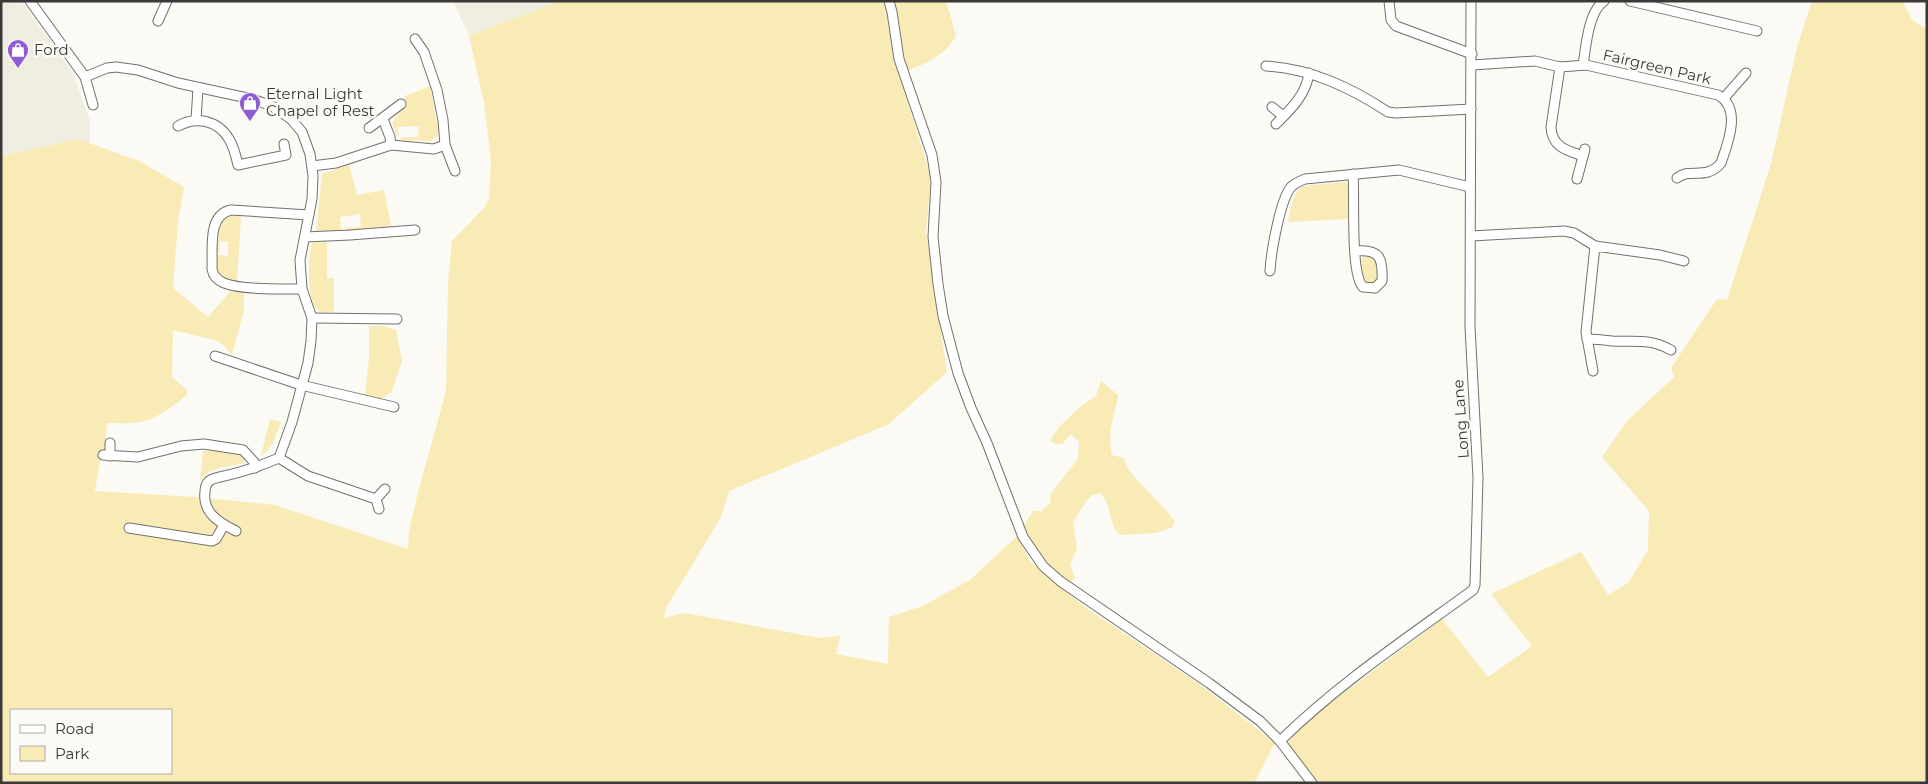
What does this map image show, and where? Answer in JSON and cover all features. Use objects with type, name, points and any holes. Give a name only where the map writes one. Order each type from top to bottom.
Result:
[{"type":"street","points":[[30,1],[85,77],[93,105]]},
{"type":"street","points":[[158,21],[167,1]]},
{"type":"street","points":[[889,1],[899,59],[932,155],[936,182],[933,238],[938,284],[947,334],[958,373],[971,408],[987,443],[1023,537],[1043,566],[1060,581],[1235,702],[1280,741],[1312,783]]},
{"type":"street","points":[[1389,1],[1391,20],[1396,26],[1472,54]]},
{"type":"street","name":"Long Lane","points":[[1280,741],[1308,714],[1335,692],[1473,590],[1475,585],[1478,478],[1470,336],[1471,1]]},
{"type":"street","name":"Fairgreen Park","points":[[1583,65],[1586,42],[1594,10],[1604,1]]},
{"type":"street","points":[[1630,1],[1757,31]]},
{"type":"street","points":[[415,39],[424,52],[437,90],[443,120],[445,145],[455,171]]},
{"type":"street","name":"Fairgreen Park","points":[[1472,65],[1535,61],[1560,67],[1583,65],[1718,95],[1724,98],[1729,104],[1732,118],[1721,163],[1709,173],[1682,174],[1677,178]]},
{"type":"street","points":[[1266,66],[1309,73],[1342,85],[1388,112],[1472,109]]},
{"type":"street","points":[[1560,67],[1551,134],[1559,147],[1584,152],[1577,179]]},
{"type":"street","points":[[85,77],[107,68],[127,68],[198,88],[252,99],[284,112],[302,132],[312,166],[313,184],[300,260],[302,289],[312,318],[308,363],[292,422],[279,458],[255,468],[217,477],[209,481],[204,497],[208,512],[224,525],[236,531]]},
{"type":"street","points":[[1276,124],[1303,93],[1309,73]]},
{"type":"street","name":"Fairgreen Park","points":[[1724,98],[1746,73]]},
{"type":"street","points":[[196,120],[198,88]]},
{"type":"street","points":[[369,128],[401,104]]},
{"type":"street","points":[[1272,107],[1283,116]]},
{"type":"street","points":[[383,119],[391,145]]},
{"type":"street","points":[[178,126],[185,122],[196,120],[211,123],[229,138],[238,165],[286,155],[284,144]]},
{"type":"street","points":[[312,166],[336,163],[391,145],[434,149],[445,145]]},
{"type":"street","points":[[1270,271],[1276,233],[1290,188],[1305,179],[1404,170],[1470,187]]},
{"type":"street","points":[[1353,174],[1356,272],[1359,284],[1367,288],[1375,288],[1382,281],[1379,256],[1371,251],[1356,251]]},
{"type":"street","points":[[302,289],[251,288],[229,285],[219,280],[213,275],[212,269],[214,230],[215,222],[220,216],[231,210],[309,215]]},
{"type":"street","points":[[305,237],[415,230]]},
{"type":"street","points":[[1471,236],[1564,231],[1574,233],[1595,246],[1660,255],[1684,261]]},
{"type":"street","points":[[1593,371],[1586,332],[1595,246]]},
{"type":"street","points":[[312,318],[397,319]]},
{"type":"street","points":[[1588,339],[1611,341],[1642,340],[1663,345],[1671,350]]},
{"type":"street","points":[[215,356],[302,385],[394,408]]},
{"type":"street","points":[[110,443],[106,456],[138,457],[180,446],[204,444],[243,450],[254,462],[255,468]]},
{"type":"street","points":[[279,458],[308,476],[376,499],[380,509]]},
{"type":"street","points":[[376,499],[384,489]]},
{"type":"street","points":[[129,528],[212,541],[216,539],[224,525]]},
{"type":"shaded area","points":[[1,1],[21,1],[73,73],[90,121],[90,143],[78,139],[1,156]]},
{"type":"shaded area","points":[[453,1],[560,1],[469,36]]},
{"type":"green space","points":[[560,1],[946,1],[956,35],[952,42],[941,54],[904,72],[907,100],[931,177],[926,232],[947,372],[889,424],[729,491],[721,517],[666,608],[664,618],[685,613],[819,638],[840,636],[836,654],[888,664],[889,617],[923,606],[970,580],[1017,536],[1031,562],[1086,608],[1198,683],[1275,743],[1254,783],[1,783],[1,156],[78,139],[139,161],[184,187],[178,222],[173,288],[208,317],[230,292],[244,293],[244,310],[232,355],[218,341],[173,330],[172,377],[187,390],[187,395],[167,410],[150,419],[132,423],[107,423],[105,450],[101,455],[95,491],[195,497],[275,505],[408,549],[409,532],[417,496],[446,391],[448,282],[452,241],[485,207],[489,198],[491,161],[484,103],[469,36]]},
{"type":"green space","points":[[1812,1],[1902,1],[1913,21],[1927,29],[1927,783],[1318,783],[1287,744],[1305,722],[1442,619],[1488,677],[1532,646],[1491,594],[1581,552],[1608,595],[1628,583],[1648,550],[1649,511],[1602,457],[1628,420],[1674,377],[1671,368],[1717,299],[1727,300],[1771,164],[1797,47]]},
{"type":"green space","points":[[430,86],[438,135],[431,141],[400,139],[402,137],[418,137],[419,126],[397,127],[399,135],[397,136],[392,123],[405,107],[405,96]]},
{"type":"green space","points":[[349,165],[357,195],[384,190],[391,226],[346,232],[345,228],[361,227],[360,214],[340,217],[341,232],[316,232],[322,174]]},
{"type":"green space","points":[[1346,182],[1350,188],[1348,219],[1288,222],[1294,198],[1303,186]]},
{"type":"green space","points":[[229,216],[241,216],[237,283],[223,280],[217,272],[217,255],[228,256],[228,242],[220,241],[219,253],[217,252],[220,224]]},
{"type":"green space","points":[[327,242],[327,278],[334,278],[334,311],[319,311],[312,299],[309,279],[310,258],[312,243]]},
{"type":"green space","points":[[1367,254],[1377,259],[1378,276],[1377,280],[1371,284],[1366,284],[1361,272],[1362,259]]},
{"type":"green space","points":[[369,326],[384,326],[396,330],[402,361],[391,393],[380,399],[365,395],[369,358]]},
{"type":"green space","points":[[1101,381],[1118,395],[1111,429],[1110,445],[1112,455],[1124,458],[1131,473],[1175,522],[1171,528],[1156,533],[1120,535],[1116,531],[1107,503],[1101,493],[1093,495],[1087,500],[1073,522],[1077,548],[1070,565],[1075,578],[1070,583],[1042,557],[1024,525],[1033,511],[1042,511],[1050,503],[1051,493],[1078,459],[1079,442],[1071,434],[1062,444],[1055,444],[1050,440],[1059,427],[1081,406],[1096,396]]},
{"type":"green space","points":[[270,419],[281,422],[271,445],[261,456]]},
{"type":"green space","points":[[203,451],[219,451],[234,454],[244,457],[244,463],[214,470],[208,473],[200,482]]},
{"type":"place","name":"Ford","points":[[18,69]]},
{"type":"place","name":"Eternal Light Chapel of Rest","points":[[250,122]]}]
